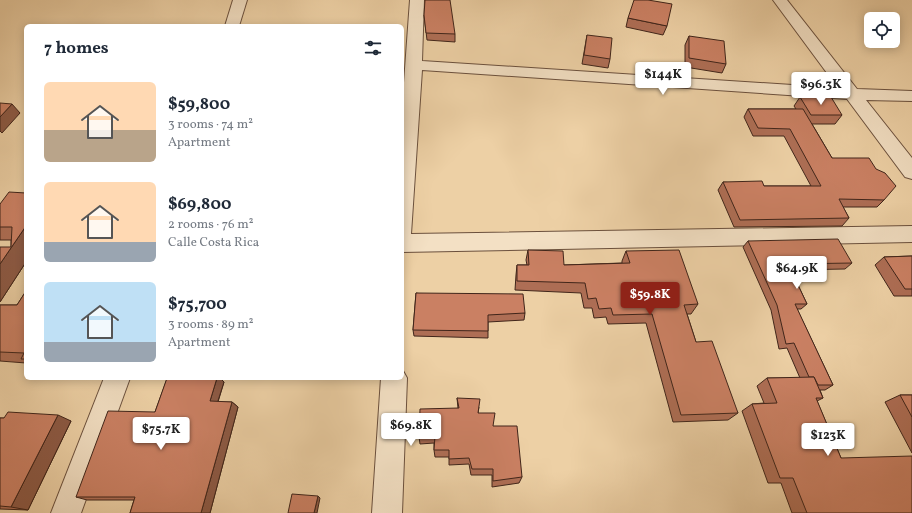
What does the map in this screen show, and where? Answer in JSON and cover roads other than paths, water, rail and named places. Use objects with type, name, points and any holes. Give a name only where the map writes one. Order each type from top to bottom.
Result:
[{"type":"street","points":[[233,24],[240,0]]},
{"type":"street","points":[[404,204],[417,0]]},
{"type":"street","points":[[780,0],[854,94],[912,172]]},
{"type":"street","points":[[414,65],[854,94],[912,96]]},
{"type":"street","points":[[404,243],[912,234]]},
{"type":"street","points":[[66,513],[116,380]]},
{"type":"street","points":[[387,513],[394,380]]}]
